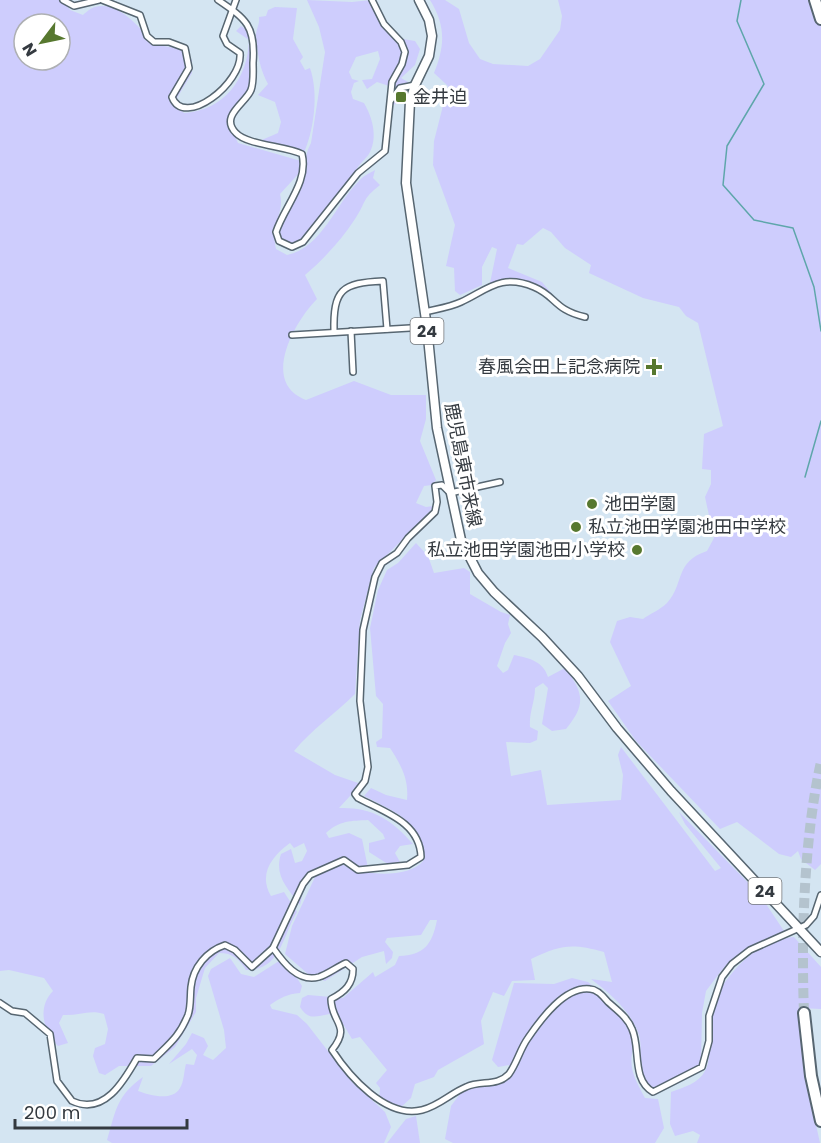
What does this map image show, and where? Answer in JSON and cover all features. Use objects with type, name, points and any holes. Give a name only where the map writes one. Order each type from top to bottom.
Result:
[{"type":"highway","points":[[815,0],[821,19]]},
{"type":"highway","points":[[804,1013],[811,1076],[821,1121]]},
{"type":"main road","name":"鹿児島東市来線","points":[[419,0],[429,20],[432,36],[429,56],[414,85],[408,117],[406,183],[427,327],[433,403],[461,540],[485,582],[578,676],[617,728],[648,764],[821,952]]},
{"type":"street","points":[[63,0],[74,6],[100,0],[140,15],[147,36],[154,42],[169,42],[185,48],[189,68],[172,97],[177,105],[184,107],[202,105],[236,76],[240,53],[227,44],[224,36],[236,0]]},
{"type":"street","points":[[218,0],[243,18],[251,30],[254,56],[252,89],[234,110],[231,125],[233,130],[243,138],[288,147],[302,154],[297,189],[276,232],[283,244],[292,248],[303,242],[358,173],[382,155],[386,144],[392,82],[402,64],[405,52],[401,42],[384,24],[372,0]]},
{"type":"street","points":[[391,100],[400,88],[414,85]]},
{"type":"street","points":[[334,332],[333,306],[350,284],[383,281],[387,329]]},
{"type":"street","points":[[425,312],[461,302],[486,286],[511,282],[535,287],[561,309],[585,317]]},
{"type":"street","points":[[292,335],[427,327]]},
{"type":"street","points":[[351,331],[353,372]]},
{"type":"street","points":[[0,1003],[12,1011],[25,1013],[50,1034],[57,1081],[66,1096],[78,1104],[94,1104],[106,1099],[123,1083],[137,1058],[154,1059],[170,1047],[189,1012],[193,978],[202,959],[213,949],[225,945],[235,950],[252,968],[273,948],[303,884],[310,875],[344,860],[358,870],[408,865],[421,857],[418,842],[410,826],[358,798],[355,794],[365,781],[368,766],[360,710],[363,630],[377,570],[398,553],[408,538],[435,512],[437,502],[435,486],[442,485],[450,493],[500,482]]},
{"type":"street","points":[[273,948],[287,968],[305,976],[320,977],[346,963],[353,969],[353,980],[342,994],[331,999],[331,1008],[340,1023],[341,1033],[341,1039],[332,1050],[346,1071],[385,1103],[405,1110],[420,1111],[433,1107],[467,1086],[496,1083],[509,1073],[528,1038],[562,999],[576,990],[591,988],[603,996],[627,1020],[633,1030],[636,1059],[645,1083],[653,1092],[702,1067],[715,994],[722,977],[732,964],[750,950],[806,925],[814,916],[821,895]]},
{"type":"shaded area","points":[[0,0],[63,0],[70,10],[83,15],[93,8],[103,6],[120,11],[142,30],[152,44],[181,49],[192,60],[192,73],[177,98],[178,107],[184,113],[211,106],[222,99],[239,79],[248,54],[249,40],[236,31],[241,26],[252,33],[253,95],[236,111],[232,121],[238,143],[301,161],[302,170],[280,194],[281,207],[275,233],[276,249],[287,255],[310,244],[328,224],[351,190],[362,178],[375,170],[373,178],[380,185],[367,198],[355,219],[326,256],[305,275],[317,299],[299,322],[291,337],[283,367],[285,380],[292,392],[306,400],[354,381],[391,395],[426,395],[426,419],[420,441],[436,480],[432,485],[424,486],[416,503],[426,507],[433,506],[429,513],[374,568],[360,620],[355,694],[294,751],[335,775],[361,784],[339,808],[351,808],[380,816],[389,821],[413,844],[400,846],[395,853],[400,862],[391,866],[369,852],[369,843],[385,839],[383,834],[368,820],[346,822],[336,826],[326,833],[329,838],[349,833],[362,839],[368,868],[356,868],[348,859],[340,857],[328,866],[314,870],[304,887],[300,905],[283,881],[279,862],[281,854],[291,849],[295,863],[302,861],[307,851],[304,843],[294,848],[290,843],[283,848],[269,866],[267,888],[271,896],[284,892],[297,912],[279,950],[267,964],[258,969],[246,970],[235,957],[219,953],[205,968],[196,998],[196,1012],[175,1047],[151,1066],[119,1066],[105,1075],[99,1073],[93,1056],[95,1048],[105,1044],[108,1029],[104,1014],[94,1012],[63,1015],[59,1023],[68,1043],[58,1046],[49,1033],[44,1019],[45,1004],[53,991],[44,978],[9,970],[0,971]]},
{"type":"shaded area","points":[[307,0],[352,2],[371,0],[391,33],[397,38],[415,41],[420,49],[415,65],[401,78],[408,82],[400,103],[392,105],[389,86],[377,82],[367,89],[362,80],[372,79],[380,59],[378,51],[356,57],[349,72],[352,79],[359,81],[354,83],[351,92],[353,99],[364,103],[369,114],[374,133],[372,146],[369,154],[321,221],[291,245],[281,240],[280,229],[298,192],[311,143],[325,52],[319,27]]},
{"type":"shaded area","points":[[430,0],[445,0],[459,9],[469,43],[480,59],[493,64],[528,66],[540,59],[560,30],[562,16],[558,0],[821,0],[821,864],[815,870],[801,859],[798,851],[791,857],[779,854],[737,822],[720,829],[636,741],[608,701],[631,686],[610,642],[617,621],[630,617],[643,619],[665,605],[673,595],[689,561],[707,551],[714,538],[705,497],[711,484],[711,470],[702,469],[704,434],[723,426],[698,323],[686,316],[679,307],[643,298],[589,273],[591,265],[565,248],[551,232],[543,228],[523,245],[517,244],[508,268],[542,282],[561,305],[545,293],[528,286],[490,283],[497,249],[492,247],[482,267],[482,285],[460,295],[455,291],[454,268],[446,266],[455,225],[433,165],[434,141],[448,86],[434,73],[442,45],[442,36],[439,19]]},
{"type":"shaded area","points":[[275,7],[297,8],[293,39],[303,57],[300,61],[305,70],[310,68],[313,78],[314,112],[310,135],[303,155],[257,142],[278,133],[281,122],[275,102],[258,95],[268,84],[257,48],[259,17],[266,16],[268,10]]},
{"type":"shaded area","points":[[416,543],[428,556],[434,573],[464,568],[470,572],[470,594],[510,615],[508,624],[511,633],[497,666],[503,673],[508,670],[514,655],[520,656],[543,667],[548,677],[565,668],[579,691],[580,705],[573,720],[566,729],[552,731],[542,724],[548,688],[543,683],[535,688],[530,727],[538,731],[537,740],[530,743],[506,742],[511,776],[541,770],[547,805],[621,800],[623,775],[618,755],[621,747],[715,871],[721,868],[685,824],[679,812],[760,895],[784,931],[738,955],[721,971],[706,991],[702,1013],[701,1063],[696,1073],[650,1095],[643,1088],[638,1073],[640,1040],[634,1024],[619,1003],[591,979],[612,982],[604,952],[583,947],[566,947],[531,959],[535,980],[512,981],[504,996],[493,992],[481,1021],[484,1044],[438,1070],[434,1077],[415,1084],[411,1098],[400,1108],[379,1100],[380,1088],[376,1083],[387,1070],[360,1037],[352,1039],[343,1024],[329,1014],[309,1016],[300,1007],[302,998],[308,995],[343,998],[373,972],[375,977],[395,965],[399,956],[421,951],[426,947],[435,929],[437,920],[430,920],[421,935],[387,938],[385,942],[393,952],[392,958],[386,964],[384,951],[362,957],[325,981],[308,974],[285,954],[292,926],[316,875],[342,864],[372,873],[396,873],[416,867],[423,861],[422,847],[413,827],[397,813],[364,796],[371,788],[386,795],[407,800],[405,779],[398,760],[390,748],[377,747],[376,742],[382,738],[383,704],[376,696],[370,628],[378,590],[387,570],[398,563]]},
{"type":"shaded area","points":[[794,937],[821,967],[821,1009],[800,1008],[804,1071],[820,1143],[697,1143],[700,1135],[693,1131],[675,1136],[670,1124],[671,1092],[695,1082],[708,1065],[706,1016],[711,1003],[733,972],[750,955],[770,943]]},
{"type":"shaded area","points":[[230,958],[241,974],[254,977],[279,961],[292,970],[302,986],[300,993],[287,995],[277,1000],[270,1005],[272,1009],[297,1015],[307,1024],[352,1082],[385,1112],[391,1127],[384,1143],[112,1143],[107,1140],[115,1112],[122,1098],[143,1077],[138,1091],[143,1093],[166,1096],[172,1095],[180,1088],[186,1064],[194,1065],[197,1055],[192,1049],[169,1064],[192,1033],[204,1038],[208,1046],[203,1055],[213,1060],[226,1048],[224,1030],[208,976],[211,969]]},
{"type":"shaded area","points":[[572,978],[588,982],[625,1013],[636,1038],[631,1063],[634,1076],[645,1098],[658,1099],[664,1128],[655,1143],[453,1143],[445,1139],[451,1106],[466,1086],[491,1084],[509,1075],[509,1065],[498,1067],[492,1060],[514,983],[554,984]]},
{"type":"shaded area","points":[[416,1116],[420,1143],[387,1143],[406,1119]]},
{"type":"waterway","points":[[741,0],[737,21],[764,84],[727,146],[723,185],[754,220],[793,228],[814,287],[821,331]]},
{"type":"waterway","points":[[805,477],[821,421]]},
{"type":"tunnel","points":[[804,1013],[803,951],[807,854],[821,762]]},
{"type":"place","name":"金井迫","points":[[401,97]]},
{"type":"place","name":"春風会田上記念病院","points":[[654,367]]},
{"type":"place","name":"池田学園","points":[[592,504]]},
{"type":"place","name":"私立池田学園池田中学校","points":[[576,527]]},
{"type":"place","name":"私立池田学園池田小学校","points":[[637,550]]}]
